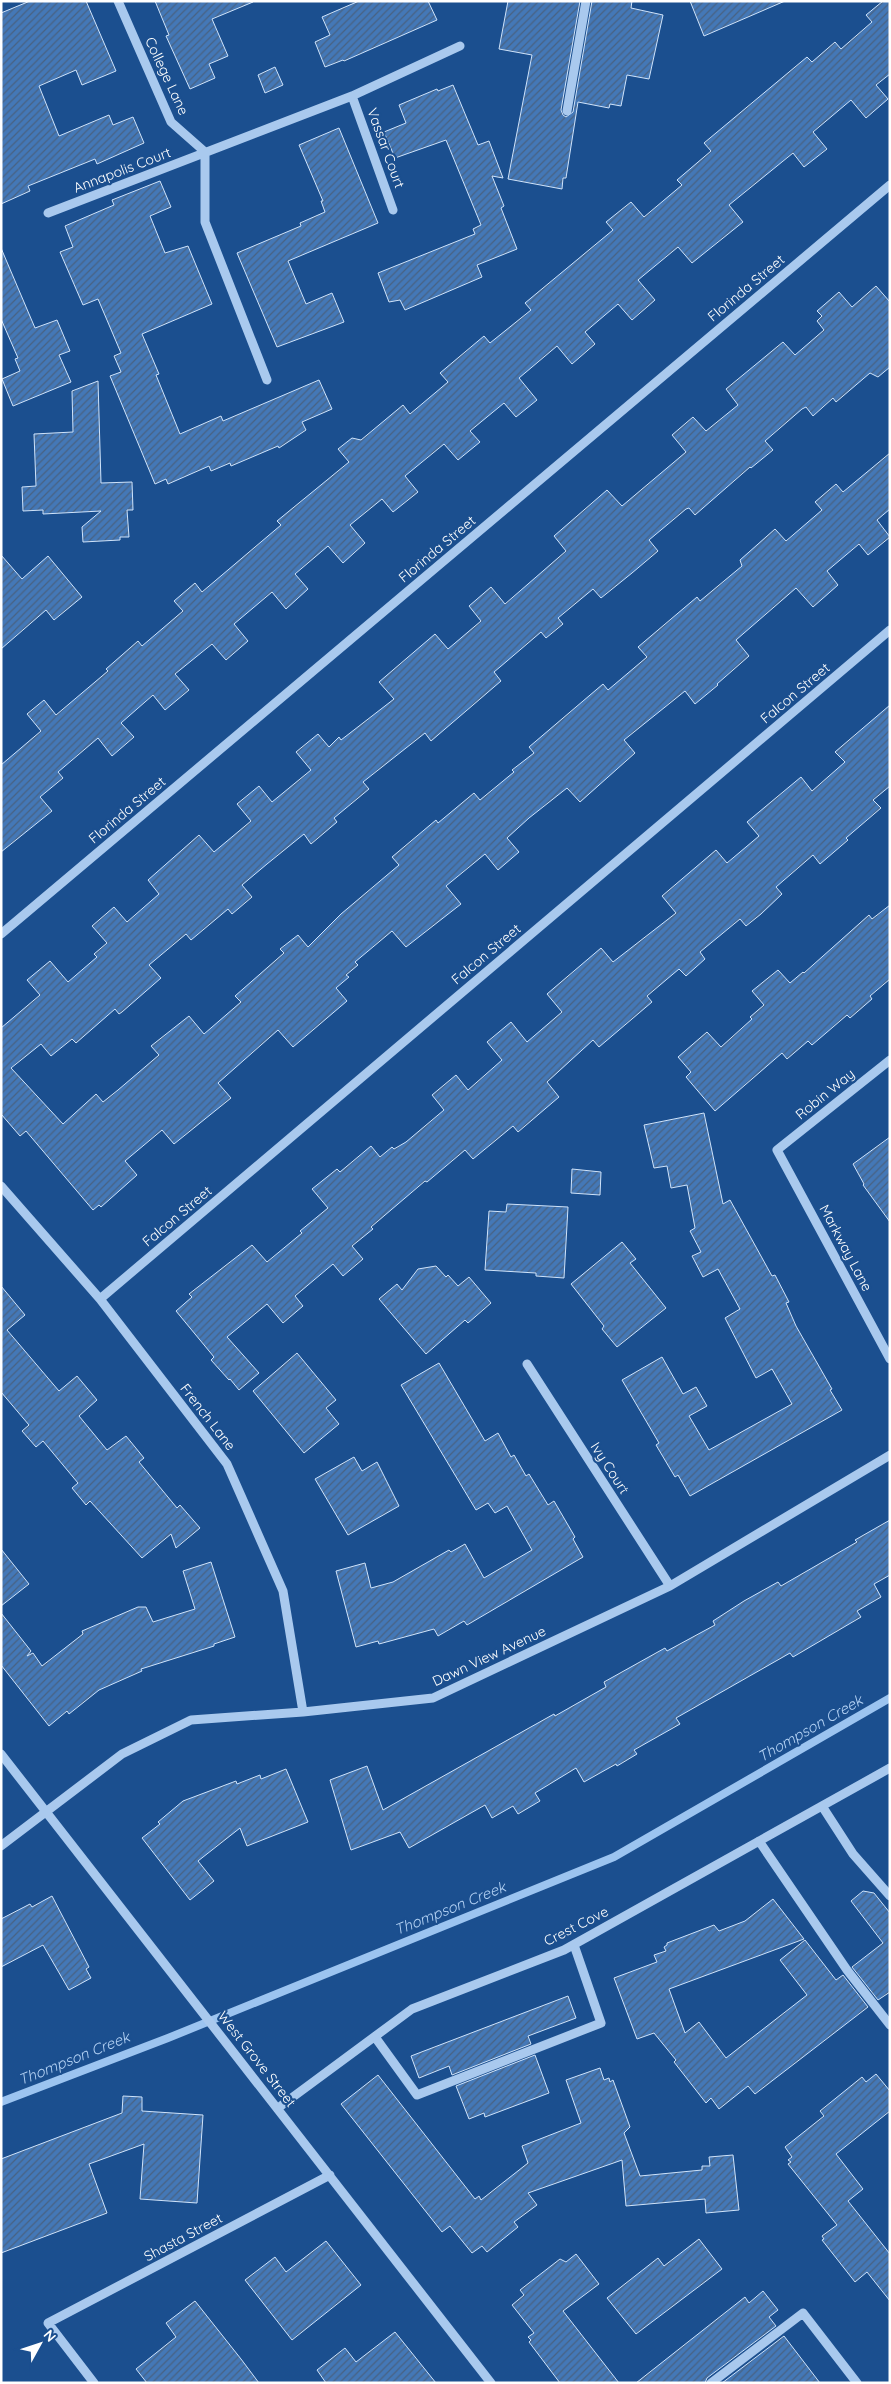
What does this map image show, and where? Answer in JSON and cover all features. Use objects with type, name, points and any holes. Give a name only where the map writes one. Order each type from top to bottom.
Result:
[{"type":"street","name":"College Lane","points":[[118,1],[171,122],[205,152]]},
{"type":"street","points":[[566,111],[586,1]]},
{"type":"street","name":"Annapolis Court","points":[[48,213],[352,96],[460,46]]},
{"type":"street","name":"Vassar Court","points":[[352,96],[393,210]]},
{"type":"street","points":[[205,152],[205,222],[266,380]]},
{"type":"street","name":"Florinda Street","points":[[1,934],[890,185]]},
{"type":"street","name":"Falcon Street","points":[[100,1299],[890,630]]},
{"type":"street","name":"Robin Way","points":[[778,1150],[890,1060]]},
{"type":"street","name":"Markway Lane","points":[[778,1150],[890,1359]]},
{"type":"street","name":"French Lane","points":[[1,1186],[100,1299],[226,1464],[283,1591],[303,1712]]},
{"type":"street","name":"Ivy Court","points":[[527,1364],[670,1586]]},
{"type":"street","name":"Dawn View Avenue","points":[[1,1846],[122,1754],[191,1720],[303,1712],[433,1698],[670,1586],[890,1455]]},
{"type":"street","name":"West Grove Street","points":[[1,1754],[491,2383]]},
{"type":"street","name":"Crest Cove","points":[[278,2108],[412,2009],[574,1944],[890,1768]]},
{"type":"street","points":[[822,1806],[853,1854],[886,1886],[890,1896]]},
{"type":"street","points":[[759,1842],[847,1970],[890,2024]]},
{"type":"street","points":[[374,2037],[417,2095],[601,2023],[574,1944]]},
{"type":"street","name":"Shasta Street","points":[[94,2383],[48,2323],[330,2175]]},
{"type":"street","points":[[711,2383],[803,2313],[857,2383]]},
{"type":"building","points":[[30,1],[86,1],[116,71],[82,85],[76,70],[39,86],[59,136],[109,115],[113,125],[133,117],[144,143],[97,164],[95,159],[28,186],[30,191],[1,204],[1,13]]},
{"type":"building","points":[[155,1],[253,2],[212,19],[228,56],[209,64],[215,78],[190,89],[166,36],[169,35]]},
{"type":"building","points":[[359,1],[428,1],[437,20],[344,61],[325,67],[315,42],[330,35],[322,17]]},
{"type":"building","points":[[508,1],[580,1],[561,110],[566,117],[573,112],[592,1],[632,1],[631,8],[663,15],[649,79],[627,75],[621,106],[610,104],[609,108],[578,102],[566,178],[563,178],[562,189],[508,179],[532,55],[499,49]]},
{"type":"building","points":[[690,1],[785,1],[704,36]]},
{"type":"building","points":[[883,1],[890,1],[890,74],[876,85],[888,99],[866,118],[851,100],[813,132],[827,149],[804,167],[793,153],[729,205],[743,222],[692,263],[678,247],[638,280],[655,300],[632,320],[618,304],[585,332],[595,344],[572,364],[557,346],[519,378],[537,400],[516,417],[504,403],[470,431],[480,442],[458,460],[444,444],[405,476],[418,492],[393,512],[382,499],[350,525],[365,543],[343,563],[328,546],[295,574],[308,589],[286,609],[272,592],[234,624],[248,641],[226,660],[212,644],[175,674],[189,690],[165,710],[153,695],[121,723],[134,737],[112,756],[98,738],[58,772],[63,778],[40,797],[52,811],[1,852],[1,765],[41,731],[27,714],[44,700],[56,715],[108,671],[106,669],[138,641],[142,646],[183,611],[174,601],[195,583],[202,592],[281,525],[277,521],[349,462],[338,449],[352,438],[361,440],[403,405],[410,414],[448,382],[440,373],[484,336],[490,343],[531,310],[525,303],[613,230],[606,222],[631,202],[644,217],[682,185],[677,180],[711,151],[704,143],[807,57],[812,62],[835,42],[841,49],[872,22],[866,15]]},
{"type":"building","points":[[275,67],[283,85],[265,93],[258,75]]},
{"type":"building","points":[[453,85],[478,145],[489,141],[503,178],[492,176],[504,206],[501,208],[517,249],[477,265],[482,277],[405,310],[400,300],[389,302],[378,273],[475,234],[473,229],[481,225],[446,140],[395,158],[384,132],[406,123],[399,105],[437,89],[438,91]]},
{"type":"building","points":[[339,128],[378,223],[288,261],[306,304],[332,293],[344,322],[277,347],[237,253],[301,226],[300,223],[325,212],[321,201],[323,201],[299,145]]},
{"type":"building","points":[[160,181],[171,207],[150,216],[165,253],[188,246],[212,304],[142,334],[159,374],[156,375],[180,434],[221,416],[223,421],[319,380],[332,409],[302,422],[306,430],[279,448],[278,446],[231,466],[230,463],[211,471],[209,466],[168,484],[166,479],[155,484],[110,376],[121,372],[114,356],[121,353],[98,299],[83,305],[60,252],[73,247],[65,226],[114,205],[112,200]]},
{"type":"building","points":[[1,248],[35,328],[57,320],[70,351],[59,355],[71,382],[13,406],[2,379],[20,371],[15,359],[18,358],[1,319]]},
{"type":"building","points":[[876,286],[890,302],[890,367],[878,377],[870,373],[836,402],[833,398],[813,416],[806,407],[802,409],[765,441],[773,450],[750,467],[695,515],[689,508],[686,509],[649,540],[658,551],[601,598],[593,589],[558,618],[563,624],[546,638],[541,632],[494,672],[501,681],[431,741],[425,733],[363,782],[369,789],[334,818],[337,822],[311,844],[304,834],[242,885],[252,897],[232,914],[228,909],[191,940],[186,934],[149,965],[161,978],[122,1012],[119,1014],[115,1009],[76,1043],[72,1039],[51,1056],[41,1044],[11,1068],[63,1124],[96,1094],[103,1102],[159,1055],[151,1046],[189,1016],[204,1034],[241,1002],[235,996],[284,953],[280,949],[298,935],[308,947],[341,914],[399,865],[392,857],[436,820],[438,823],[474,793],[480,800],[514,772],[512,770],[534,753],[529,747],[603,684],[608,690],[647,657],[638,647],[697,597],[700,601],[742,566],[740,560],[775,529],[786,541],[822,510],[815,502],[836,484],[843,492],[890,453],[890,509],[877,520],[890,537],[868,555],[859,544],[827,571],[838,585],[813,607],[796,588],[736,640],[749,656],[718,685],[695,704],[685,691],[624,740],[635,753],[580,802],[567,788],[529,818],[507,838],[519,852],[498,870],[485,854],[446,886],[461,904],[406,947],[392,931],[355,962],[358,965],[346,975],[349,977],[336,988],[347,1001],[293,1047],[278,1030],[218,1083],[231,1098],[174,1144],[162,1130],[125,1161],[137,1175],[101,1207],[99,1205],[93,1210],[26,1131],[20,1136],[1,1114],[1,1028],[40,995],[27,980],[50,961],[68,982],[97,957],[94,954],[107,943],[92,926],[114,907],[127,922],[159,894],[148,880],[199,835],[214,852],[251,821],[237,804],[259,786],[272,802],[311,770],[296,752],[318,734],[329,747],[339,737],[341,740],[394,699],[379,682],[435,634],[448,649],[481,621],[469,606],[491,587],[505,604],[566,551],[554,536],[607,490],[622,506],[686,452],[672,435],[693,417],[706,431],[738,405],[726,389],[783,342],[795,355],[824,330],[817,321],[822,316],[817,311],[839,292],[852,307]]},
{"type":"building","points":[[98,381],[101,483],[132,482],[133,510],[127,510],[129,537],[120,537],[120,540],[83,542],[82,527],[101,511],[43,514],[43,510],[23,511],[22,487],[36,486],[34,434],[73,432],[72,391]]},
{"type":"building","points":[[1,555],[22,579],[48,556],[82,597],[54,620],[46,610],[1,649]]},
{"type":"building","points":[[890,705],[890,786],[873,800],[881,808],[846,838],[848,840],[820,864],[813,855],[776,887],[782,894],[761,914],[746,926],[740,919],[700,952],[705,959],[686,976],[679,969],[647,996],[652,1002],[599,1047],[593,1040],[547,1082],[559,1097],[518,1132],[513,1126],[473,1159],[465,1150],[371,1227],[373,1229],[352,1246],[363,1259],[343,1276],[333,1264],[295,1296],[303,1306],[283,1323],[267,1304],[227,1337],[259,1373],[239,1390],[211,1360],[214,1357],[176,1311],[192,1297],[189,1294],[252,1245],[267,1262],[302,1233],[300,1231],[328,1208],[312,1189],[337,1169],[340,1172],[371,1146],[380,1157],[392,1147],[394,1149],[406,1142],[444,1110],[432,1095],[456,1075],[468,1090],[502,1060],[487,1042],[511,1022],[527,1042],[562,1012],[547,994],[601,948],[613,962],[676,913],[662,896],[716,850],[727,863],[759,836],[747,822],[801,777],[812,791],[845,762],[835,752]]},
{"type":"building","points":[[890,905],[890,979],[870,996],[872,999],[850,1018],[847,1015],[812,1045],[808,1041],[787,1059],[782,1053],[715,1111],[686,1077],[691,1072],[678,1057],[707,1032],[721,1047],[752,1019],[750,1017],[764,1005],[752,991],[778,970],[790,983],[804,973],[869,915],[872,919]]},
{"type":"building","points":[[704,1113],[723,1204],[730,1200],[772,1276],[775,1275],[789,1302],[786,1303],[796,1326],[842,1410],[690,1496],[678,1475],[675,1477],[656,1445],[659,1443],[622,1380],[662,1357],[683,1394],[696,1387],[707,1406],[689,1416],[709,1450],[792,1404],[772,1369],[756,1378],[725,1318],[740,1309],[718,1269],[703,1277],[692,1256],[701,1252],[690,1231],[695,1228],[687,1185],[671,1188],[667,1166],[654,1168],[644,1125]]},
{"type":"building","points":[[890,1137],[890,1222],[863,1185],[853,1164]]},
{"type":"building","points":[[572,1169],[601,1172],[600,1195],[571,1193]]},
{"type":"building","points":[[507,1204],[568,1207],[564,1278],[536,1276],[536,1273],[485,1270],[489,1211],[506,1212]]},
{"type":"building","points":[[622,1242],[636,1259],[630,1263],[666,1308],[617,1347],[602,1329],[604,1326],[571,1284]]},
{"type":"building","points":[[436,1266],[458,1286],[469,1277],[491,1303],[468,1323],[465,1320],[426,1354],[379,1299],[397,1284],[402,1290],[418,1269]]},
{"type":"building","points":[[1,1286],[25,1315],[7,1330],[59,1391],[77,1376],[97,1400],[79,1416],[107,1450],[126,1436],[144,1458],[139,1462],[177,1508],[180,1505],[200,1528],[176,1548],[171,1534],[142,1558],[90,1501],[86,1505],[72,1488],[78,1483],[43,1441],[36,1447],[22,1431],[29,1425],[1,1392]]},
{"type":"building","points":[[297,1353],[336,1400],[326,1408],[339,1424],[304,1453],[253,1391]]},
{"type":"building","points":[[439,1363],[485,1441],[498,1433],[511,1457],[514,1455],[526,1476],[529,1474],[548,1505],[554,1501],[575,1537],[573,1539],[583,1557],[467,1625],[464,1621],[438,1636],[434,1629],[379,1644],[378,1641],[356,1647],[336,1571],[365,1563],[371,1588],[393,1582],[449,1550],[451,1552],[465,1544],[484,1578],[532,1550],[507,1506],[495,1513],[488,1503],[476,1510],[401,1385]]},
{"type":"building","points":[[354,1457],[362,1471],[377,1462],[399,1506],[348,1535],[315,1479]]},
{"type":"building","points":[[890,1520],[890,1575],[874,1584],[881,1597],[857,1611],[861,1617],[793,1657],[790,1653],[676,1718],[680,1724],[634,1750],[637,1754],[617,1766],[616,1764],[584,1782],[576,1768],[535,1793],[540,1801],[518,1814],[513,1806],[492,1818],[485,1805],[409,1848],[400,1832],[351,1850],[330,1780],[367,1766],[383,1810],[606,1687],[604,1682],[665,1648],[667,1651],[715,1625],[713,1621],[744,1601],[778,1582],[781,1586],[857,1542],[855,1540]]},
{"type":"building","points":[[1,1549],[29,1584],[1,1606]]},
{"type":"building","points":[[211,1562],[235,1637],[214,1644],[214,1646],[141,1669],[142,1671],[99,1690],[69,1714],[67,1711],[49,1726],[1,1665],[1,1613],[31,1651],[27,1656],[33,1653],[42,1666],[83,1634],[82,1631],[138,1607],[146,1607],[153,1622],[195,1609],[183,1571]]},
{"type":"building","points":[[286,1769],[308,1822],[247,1846],[240,1828],[198,1861],[214,1881],[190,1900],[142,1838],[160,1824],[158,1822],[183,1801],[236,1781],[237,1784],[260,1775],[261,1779]]},
{"type":"building","points":[[863,1891],[874,1893],[890,1913],[890,1992],[878,2000],[852,1967],[883,1943],[851,1901]]},
{"type":"building","points":[[52,1896],[89,1967],[86,1969],[91,1978],[69,1990],[43,1945],[1,1967],[1,1919],[30,1904],[32,1907]]},
{"type":"building","points":[[773,1899],[804,1939],[669,1989],[685,2033],[699,2022],[726,2058],[807,1995],[780,1960],[805,1940],[836,1980],[843,1975],[868,2007],[755,2094],[748,2086],[719,2109],[711,2098],[706,2103],[674,2062],[676,2060],[654,2033],[637,2039],[614,1978],[657,1962],[654,1955],[666,1951],[664,1947],[667,1943],[714,1925],[719,1931],[745,1921]]},
{"type":"building","points":[[568,1996],[576,2018],[528,2036],[531,2044],[452,2075],[449,2066],[419,2078],[411,2056]]},
{"type":"building","points":[[535,2055],[549,2093],[485,2117],[484,2113],[469,2119],[456,2086]]},
{"type":"building","points":[[600,2068],[604,2080],[609,2078],[610,2082],[613,2080],[630,2127],[624,2133],[640,2176],[702,2170],[702,2166],[710,2166],[709,2157],[733,2155],[739,2210],[706,2213],[705,2199],[626,2206],[622,2160],[528,2193],[537,2205],[514,2222],[518,2227],[487,2252],[482,2246],[472,2253],[450,2226],[442,2232],[341,2104],[378,2075],[475,2199],[479,2196],[481,2200],[528,2163],[522,2146],[581,2123],[566,2080]]},
{"type":"building","points":[[876,2074],[890,2091],[890,2111],[836,2154],[863,2189],[848,2201],[890,2254],[890,2301],[867,2272],[855,2282],[822,2240],[824,2239],[822,2236],[837,2225],[788,2164],[791,2162],[788,2160],[792,2157],[785,2147],[824,2116],[820,2111],[862,2077],[866,2082]]},
{"type":"building","points":[[123,2096],[142,2097],[142,2111],[203,2115],[197,2203],[140,2199],[144,2144],[89,2164],[107,2213],[1,2253],[1,2159],[122,2113]]},
{"type":"building","points":[[699,2239],[722,2269],[636,2334],[607,2298],[658,2258],[664,2266]]},
{"type":"building","points":[[326,2241],[361,2285],[292,2340],[245,2280],[275,2257],[286,2272]]},
{"type":"building","points":[[576,2254],[599,2284],[563,2311],[619,2383],[560,2383],[529,2342],[531,2340],[528,2337],[534,2333],[512,2305],[524,2295],[520,2290],[560,2259],[566,2262]]},
{"type":"building","points":[[763,2291],[778,2310],[769,2317],[776,2326],[707,2378],[705,2383],[636,2383],[745,2297],[749,2303]]},
{"type":"building","points":[[195,2301],[259,2383],[147,2383],[136,2369],[176,2337],[166,2323]]},
{"type":"building","points":[[395,2332],[436,2383],[326,2383],[317,2370],[345,2348],[356,2362]]},
{"type":"building","points":[[784,2336],[820,2383],[722,2383]]},
{"type":"waterway","name":"Thompson Creek","points":[[1,2102],[168,2038],[614,1857],[890,1698]]}]
